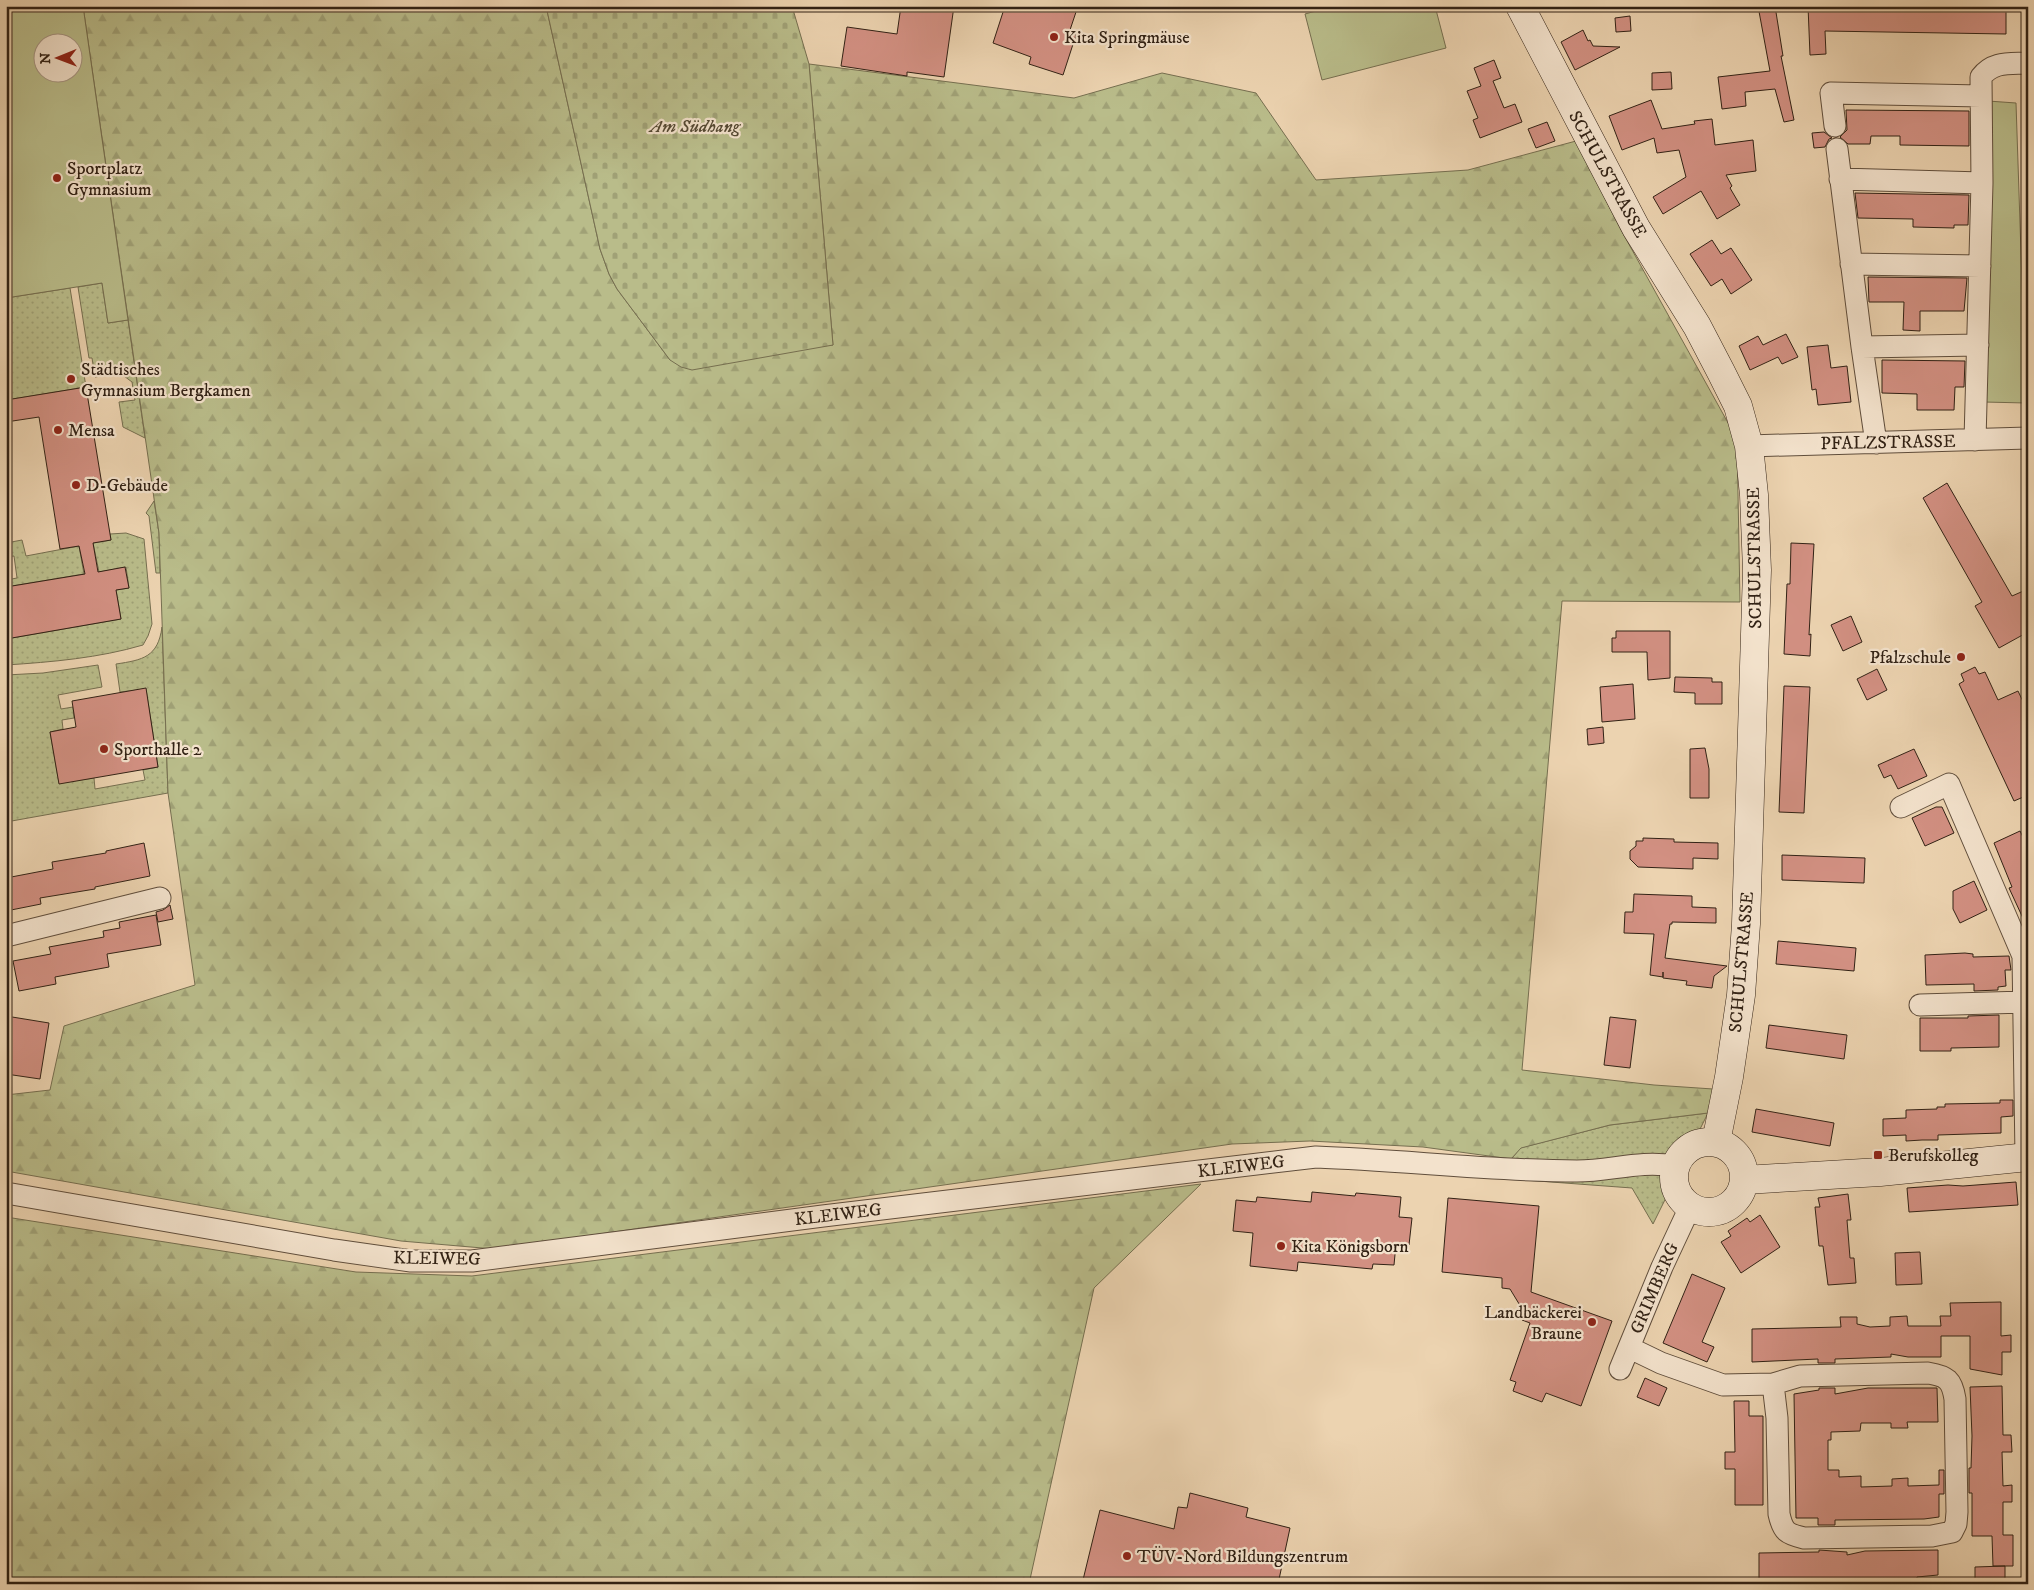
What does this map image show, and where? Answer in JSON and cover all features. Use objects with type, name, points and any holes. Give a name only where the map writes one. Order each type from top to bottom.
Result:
[{"type":"main road","name":"SCHULSTRASSE","points":[[1509,6],[1524,16],[1636,228],[1697,326],[1738,406],[1749,446],[1754,486],[1757,570],[1746,924],[1742,995],[1716,1142]]},
{"type":"main road","points":[[1716,1142],[1730,1149],[1740,1160],[1744,1170],[1744,1180],[1742,1191],[1736,1200],[1728,1207],[1708,1213],[1690,1207],[1678,1195],[1674,1187],[1673,1176],[1679,1156],[1695,1144],[1716,1142]]},
{"type":"main road","points":[[1744,1180],[1880,1172],[2027,1157]]},
{"type":"street","points":[[1975,440],[1982,183],[1981,77],[1988,68],[1998,65],[2028,63]]},
{"type":"street","points":[[1835,126],[1831,93],[1981,96]]},
{"type":"street","points":[[1837,149],[1876,443]]},
{"type":"street","points":[[1840,179],[1982,183]]},
{"type":"street","points":[[1851,264],[1980,266]]},
{"type":"street","points":[[1862,347],[1978,345]]},
{"type":"street","name":"PFALZSTRASSE","points":[[1749,446],[2028,438]]},
{"type":"street","points":[[1901,807],[1949,784],[2023,956],[2027,1157]]},
{"type":"street","points":[[6,936],[160,898]]},
{"type":"street","points":[[1920,1004],[2025,1002]]},
{"type":"street","name":"KLEIWEG","points":[[6,1193],[411,1261],[472,1261],[833,1214],[1316,1157],[1377,1159],[1490,1168],[1579,1171],[1654,1163],[1675,1166]]},
{"type":"street","name":"GRIMBERG","points":[[1620,1369],[1662,1267],[1690,1207]]},
{"type":"street","points":[[1630,1348],[1723,1386],[1773,1384],[1800,1376],[1942,1375],[1952,1385],[1955,1399],[1957,1512],[1956,1524],[1952,1532],[1932,1536],[1804,1538],[1791,1535],[1782,1527],[1779,1514],[1777,1418],[1773,1384]]},
{"type":"green space","name":"Sportplatz Gymnasium","points":[[6,6],[83,6],[128,320],[108,323],[102,283],[6,298]]},
{"type":"green space","points":[[83,6],[546,6],[600,249],[617,289],[670,360],[833,345],[809,64],[1074,98],[1162,73],[1256,93],[1316,180],[1468,170],[1576,141],[1621,230],[1737,439],[1740,602],[1562,601],[1522,1070],[1654,1085],[1713,1089],[1708,1113],[1610,1125],[1521,1148],[1511,1159],[1423,1147],[1310,1141],[1232,1144],[494,1249],[401,1241],[6,1171],[6,1095],[50,1090],[64,1026],[195,985],[168,793],[159,533]]},
{"type":"green space","name":"Am Südhang","points":[[546,6],[792,6],[809,64],[833,345],[692,370],[681,367],[670,360],[617,289],[600,249]]},
{"type":"green space","points":[[1334,6],[1435,6],[1446,48],[1322,80],[1305,14]]},
{"type":"green space","points":[[1988,101],[2016,103],[2026,403],[1984,402]]},
{"type":"green space","points":[[102,283],[108,323],[128,320],[145,438],[123,427],[119,402],[135,400],[132,382],[120,373],[95,377],[92,358],[89,358],[78,287]]},
{"type":"green space","points":[[70,288],[86,387],[7,400],[6,298]]},
{"type":"green space","points":[[154,501],[159,533],[160,573],[156,573],[149,516],[146,513]]},
{"type":"green space","points":[[126,533],[144,539],[152,624],[143,645],[58,661],[6,665],[6,639],[121,619],[116,590],[129,588],[126,567],[99,572],[93,543],[111,540],[110,534]]},
{"type":"green space","points":[[22,540],[26,556],[79,546],[84,574],[6,587],[6,580],[17,578],[14,556],[6,557],[6,543]]},
{"type":"green space","points":[[162,627],[168,793],[6,822],[6,675],[43,673],[98,665],[102,687],[58,695],[61,709],[73,707],[74,718],[62,720],[63,729],[50,732],[59,783],[94,778],[95,789],[145,780],[143,770],[158,767],[146,689],[120,692],[116,664],[134,661],[153,651],[160,637]]},
{"type":"green space","points":[[1708,1113],[1653,1224],[1632,1188],[1497,1178],[1520,1148],[1610,1125]]},
{"type":"green space","points":[[1201,1184],[1094,1288],[1029,1584],[6,1584],[6,1217],[356,1272],[472,1276]]},
{"type":"building","points":[[901,6],[954,6],[944,77],[907,72],[907,76],[841,66],[847,27],[897,34]]},
{"type":"building","points":[[1005,6],[1078,6],[1069,33],[1076,35],[1063,75],[1029,64],[1031,57],[993,43]]},
{"type":"building","points":[[1758,6],[1775,6],[1783,56],[1781,56],[1794,120],[1784,122],[1775,89],[1745,92],[1746,106],[1722,109],[1718,77],[1770,71]]},
{"type":"building","points":[[1808,6],[2006,6],[2006,34],[1825,31],[1826,54],[1810,55]]},
{"type":"building","points":[[1630,16],[1631,31],[1616,32],[1615,18]]},
{"type":"building","points":[[1583,30],[1588,41],[1590,40],[1593,46],[1620,47],[1575,70],[1561,42]]},
{"type":"building","points":[[1494,60],[1501,78],[1493,81],[1504,108],[1515,104],[1522,122],[1480,138],[1473,120],[1478,118],[1467,91],[1481,86],[1474,68]]},
{"type":"building","points":[[1671,72],[1672,89],[1652,90],[1652,73]]},
{"type":"building","points":[[1651,100],[1662,129],[1695,124],[1694,121],[1712,119],[1715,145],[1753,140],[1756,171],[1726,175],[1732,186],[1730,188],[1740,205],[1717,219],[1701,191],[1663,214],[1653,197],[1686,177],[1679,150],[1657,153],[1654,138],[1622,150],[1609,116]]},
{"type":"building","points":[[1846,110],[1969,111],[1969,146],[1900,145],[1900,136],[1871,136],[1870,144],[1848,144],[1840,137],[1847,130]]},
{"type":"building","points":[[1547,122],[1555,141],[1536,148],[1528,129]]},
{"type":"building","points":[[1824,132],[1832,138],[1829,139],[1825,147],[1814,148],[1812,133]]},
{"type":"building","points":[[1855,193],[1969,195],[1968,225],[1954,225],[1954,228],[1913,227],[1913,219],[1858,218]]},
{"type":"building","points":[[1712,240],[1721,254],[1731,248],[1752,280],[1731,294],[1722,279],[1711,286],[1690,254]]},
{"type":"building","points":[[1868,277],[1967,278],[1964,311],[1920,311],[1920,331],[1903,330],[1904,302],[1869,302]]},
{"type":"building","points":[[1786,334],[1798,357],[1782,364],[1778,357],[1750,370],[1739,346],[1758,336],[1763,345]]},
{"type":"building","points":[[1828,345],[1831,368],[1847,366],[1851,402],[1818,405],[1816,389],[1812,390],[1807,347]]},
{"type":"building","points":[[1882,360],[1965,361],[1964,387],[1955,387],[1954,410],[1917,410],[1917,394],[1882,393]]},
{"type":"building","points":[[86,387],[111,540],[93,543],[98,572],[125,567],[129,588],[116,590],[121,619],[6,639],[6,587],[85,574],[79,546],[60,549],[39,417],[6,422],[6,400]]},
{"type":"building","points":[[1947,483],[2012,596],[2028,589],[2028,632],[1999,648],[1975,606],[1982,602],[1923,498]]},
{"type":"building","points":[[1791,543],[1814,544],[1809,635],[1811,634],[1810,656],[1784,654],[1787,584],[1790,584]]},
{"type":"building","points":[[1851,616],[1862,642],[1843,651],[1831,625]]},
{"type":"building","points":[[1616,631],[1670,631],[1670,678],[1648,680],[1647,652],[1612,652],[1612,638],[1616,638]]},
{"type":"building","points":[[1975,667],[1979,674],[1985,672],[1998,700],[2018,691],[2028,712],[2028,795],[2014,801],[1959,684],[1964,681],[1961,674]]},
{"type":"building","points":[[1877,669],[1887,690],[1867,700],[1857,679]]},
{"type":"building","points":[[1675,677],[1712,678],[1712,682],[1722,682],[1722,704],[1695,704],[1695,693],[1674,692]]},
{"type":"building","points":[[1633,684],[1635,719],[1602,722],[1600,687]]},
{"type":"building","points":[[1784,686],[1810,687],[1804,813],[1779,812]]},
{"type":"building","name":"Sporthalle 2","points":[[146,688],[158,767],[59,784],[50,732],[76,727],[72,701]]},
{"type":"building","points":[[1603,727],[1604,743],[1588,745],[1587,729]]},
{"type":"building","points":[[1705,748],[1709,769],[1709,798],[1690,798],[1690,749]]},
{"type":"building","points":[[1914,749],[1927,776],[1898,789],[1891,775],[1884,778],[1878,765]]},
{"type":"building","points":[[1936,807],[1942,807],[1954,833],[1925,846],[1912,818]]},
{"type":"building","points":[[2020,831],[2028,847],[2028,929],[2009,888],[2012,887],[1994,843]]},
{"type":"building","points":[[1643,838],[1674,839],[1674,842],[1718,843],[1718,859],[1693,858],[1693,869],[1638,867],[1630,859],[1630,851],[1636,846],[1636,841],[1643,841]]},
{"type":"building","points":[[144,843],[150,876],[95,887],[95,889],[40,898],[41,904],[6,911],[6,878],[53,869],[52,862],[106,853],[106,851]]},
{"type":"building","points":[[1782,855],[1865,858],[1864,883],[1782,880]]},
{"type":"building","points":[[1974,881],[1987,910],[1960,923],[1953,909],[1953,891]]},
{"type":"building","points":[[1634,894],[1692,896],[1692,907],[1716,908],[1716,923],[1672,922],[1670,924],[1665,958],[1727,966],[1714,976],[1712,988],[1686,985],[1687,981],[1650,975],[1654,934],[1624,933],[1625,912],[1633,912]]},
{"type":"building","points":[[170,905],[173,919],[158,922],[156,912]]},
{"type":"building","points":[[156,915],[161,945],[107,954],[109,967],[55,977],[56,984],[19,991],[13,961],[51,954],[49,947],[104,937],[103,931],[120,928],[119,922]]},
{"type":"building","points":[[1778,941],[1856,948],[1854,971],[1776,964]]},
{"type":"building","points":[[1973,954],[1973,957],[2009,956],[2011,970],[2005,970],[2006,986],[1998,987],[1998,990],[1974,991],[1974,984],[1926,985],[1925,955]]},
{"type":"building","points":[[1999,1015],[1999,1047],[1951,1048],[1951,1051],[1920,1051],[1920,1018],[1968,1018],[1968,1016]]},
{"type":"building","points":[[6,1016],[49,1023],[40,1079],[6,1074]]},
{"type":"building","points":[[1610,1017],[1636,1020],[1630,1068],[1604,1065]]},
{"type":"building","points":[[1769,1025],[1847,1035],[1844,1059],[1766,1048]]},
{"type":"building","points":[[2000,1100],[2013,1100],[2013,1116],[2001,1117],[2001,1133],[1938,1135],[1938,1140],[1906,1141],[1906,1135],[1883,1136],[1883,1119],[1906,1118],[1906,1110],[1937,1109],[1937,1107],[1945,1107],[1945,1104],[2000,1103]]},
{"type":"building","points":[[1756,1109],[1834,1123],[1830,1146],[1752,1132]]},
{"type":"building","points":[[2016,1182],[2018,1205],[1909,1212],[1907,1188]]},
{"type":"building","points":[[1312,1192],[1355,1196],[1356,1193],[1401,1197],[1399,1217],[1412,1218],[1409,1245],[1396,1244],[1394,1265],[1373,1264],[1372,1269],[1298,1262],[1297,1271],[1250,1266],[1253,1233],[1233,1231],[1236,1200],[1256,1202],[1257,1197],[1311,1202]]},
{"type":"building","points":[[1848,1194],[1851,1220],[1847,1220],[1850,1258],[1854,1258],[1856,1283],[1828,1285],[1823,1246],[1819,1246],[1815,1207],[1820,1207],[1818,1198]]},
{"type":"building","points":[[1448,1198],[1539,1206],[1531,1292],[1612,1321],[1581,1406],[1546,1393],[1542,1402],[1513,1391],[1516,1382],[1510,1380],[1530,1323],[1522,1320],[1524,1312],[1510,1289],[1502,1288],[1502,1278],[1442,1272]]},
{"type":"building","points":[[1760,1215],[1780,1247],[1741,1273],[1721,1242],[1731,1236],[1728,1231],[1747,1218],[1750,1222]]},
{"type":"building","points":[[1920,1252],[1922,1284],[1896,1285],[1895,1253]]},
{"type":"building","points":[[1692,1274],[1725,1288],[1702,1342],[1714,1347],[1707,1362],[1663,1343]]},
{"type":"building","points":[[2001,1302],[2001,1336],[2011,1335],[2011,1352],[2002,1352],[2002,1375],[1970,1369],[1970,1336],[1941,1336],[1941,1357],[1908,1357],[1891,1354],[1891,1357],[1835,1359],[1835,1363],[1818,1363],[1818,1359],[1752,1362],[1752,1329],[1841,1327],[1840,1317],[1857,1317],[1857,1324],[1870,1327],[1890,1326],[1890,1317],[1907,1316],[1908,1326],[1941,1326],[1940,1316],[1951,1316],[1950,1303]]},
{"type":"building","points":[[1645,1378],[1667,1388],[1659,1406],[1637,1397]]},
{"type":"building","points":[[2002,1386],[2003,1435],[2011,1435],[2012,1452],[2002,1452],[2003,1486],[2012,1485],[2012,1502],[2003,1502],[2003,1535],[2013,1535],[2013,1566],[1993,1566],[1992,1536],[1972,1536],[1972,1493],[1969,1493],[1972,1436],[1970,1387]]},
{"type":"building","points":[[1819,1388],[1835,1388],[1835,1394],[1868,1388],[1937,1388],[1938,1422],[1907,1422],[1908,1428],[1891,1428],[1891,1423],[1861,1423],[1860,1431],[1831,1432],[1831,1440],[1828,1440],[1828,1470],[1839,1470],[1839,1477],[1861,1476],[1861,1487],[1892,1486],[1892,1479],[1908,1478],[1908,1486],[1939,1485],[1939,1470],[1944,1470],[1944,1494],[1939,1494],[1939,1517],[1924,1519],[1835,1520],[1835,1525],[1818,1525],[1818,1518],[1796,1518],[1794,1394],[1819,1390]]},
{"type":"building","points":[[1734,1401],[1749,1401],[1749,1416],[1763,1416],[1763,1505],[1735,1505],[1735,1469],[1725,1469],[1725,1452],[1735,1452]]},
{"type":"building","points":[[1190,1493],[1248,1508],[1246,1517],[1290,1528],[1278,1584],[1082,1584],[1100,1510],[1174,1529],[1178,1507],[1187,1508]]},
{"type":"building","points":[[1819,1550],[1847,1552],[1847,1555],[1865,1551],[1938,1550],[1938,1575],[1917,1577],[1917,1582],[1863,1580],[1864,1584],[1847,1584],[1847,1580],[1811,1580],[1811,1584],[1759,1584],[1759,1553],[1819,1552]]},
{"type":"building","points":[[2005,1566],[2005,1584],[1975,1584],[1975,1567]]},
{"type":"place","name":"Kita Springmäuse","points":[[1054,37]]},
{"type":"place","name":"Sportplatz Gymnasium","points":[[57,178]]},
{"type":"place","name":"Städtisches Gymnasium Bergkamen","points":[[71,379]]},
{"type":"place","name":"Mensa","points":[[58,430]]},
{"type":"place","name":"D-Gebäude","points":[[76,485]]},
{"type":"place","name":"Pfalzschule","points":[[1961,657]]},
{"type":"place","name":"Sporthalle 2","points":[[104,749]]},
{"type":"place","name":"Berufskolleg","points":[[1878,1155]]},
{"type":"place","name":"Kita Königsborn","points":[[1281,1246]]},
{"type":"place","name":"Landbäckerei Braune","points":[[1592,1322]]},
{"type":"place","name":"TÜV-Nord Bildungszentrum","points":[[1127,1556]]}]
